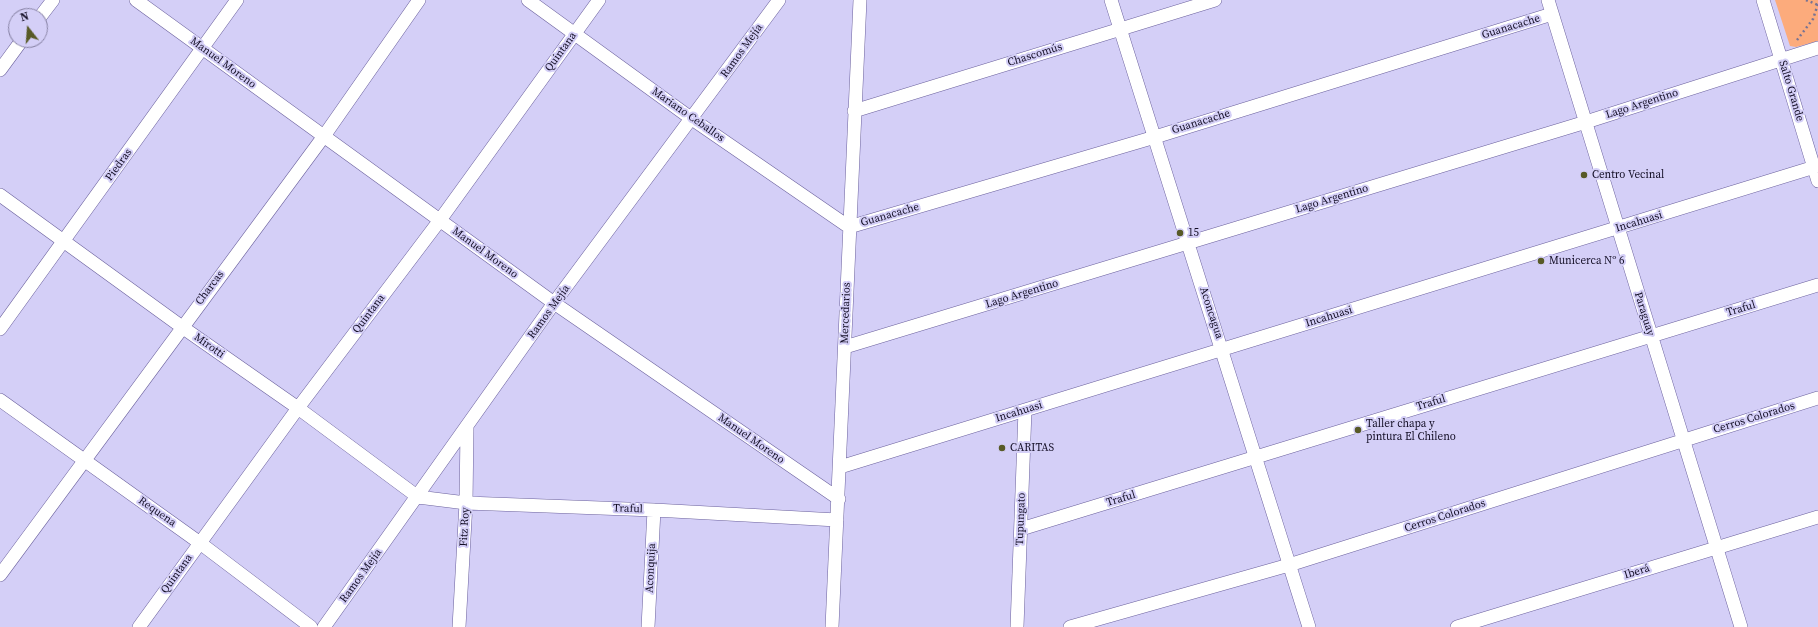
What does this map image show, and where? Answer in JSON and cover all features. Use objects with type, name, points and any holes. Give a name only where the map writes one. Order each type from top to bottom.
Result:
[{"type":"street","name":"Manuel Moreno","points":[[136,0],[554,303],[838,499]]},
{"type":"street","name":"Piedras","points":[[0,329],[237,0]]},
{"type":"street","name":"Charcas","points":[[0,575],[85,462],[182,327],[324,136],[419,0]]},
{"type":"street","name":"Mariano Ceballos","points":[[528,0],[692,119],[849,227]]},
{"type":"street","name":"Quintana","points":[[139,627],[298,408],[440,220],[599,0]]},
{"type":"street","name":"Ramos Mejía","points":[[324,627],[467,428],[554,303],[779,0]]},
{"type":"street","name":"Mercedarios","points":[[832,627],[860,0]]},
{"type":"street","name":"Aconcagua","points":[[1111,0],[1309,627]]},
{"type":"street","name":"Chascomús","points":[[854,111],[1215,0]]},
{"type":"street","name":"Paraguay","points":[[1548,0],[1741,627]]},
{"type":"street","name":"Salto Grande","points":[[1763,0],[1816,167],[1818,182]]},
{"type":"street","name":"Guanacache","points":[[849,227],[1155,137],[1552,14]]},
{"type":"street","points":[[0,70],[16,48]]},
{"type":"street","name":"Lago Argentino","points":[[845,347],[1586,122],[1818,48]]},
{"type":"street","name":"Incahuasi","points":[[840,467],[1816,167]]},
{"type":"street","name":"Mirotti","points":[[0,195],[63,242],[298,408],[418,496]]},
{"type":"street","name":"Traful","points":[[1021,529],[1818,285]]},
{"type":"street","name":"Cerros Colorados","points":[[1070,627],[1289,565],[1818,398]]},
{"type":"street","name":"Requena","points":[[0,400],[85,462],[200,542],[311,627]]},
{"type":"street","name":"Tupungato","points":[[1017,627],[1025,410]]},
{"type":"street","name":"Fitz Roy","points":[[460,627],[466,503],[467,428]]},
{"type":"street","name":"Traful","points":[[418,496],[466,503],[654,510],[837,520]]},
{"type":"street","name":"Aconquija","points":[[648,627],[654,510]]},
{"type":"street","name":"Iberá","points":[[1457,627],[1818,517]]},
{"type":"path","points":[[1795,42],[1808,26],[1818,5],[1806,0]]},
{"type":"shaded area","points":[[1775,0],[1818,0],[1818,41],[1796,47],[1790,46]]},
{"type":"place","name":"Centro Vecinal","points":[[1584,175]]},
{"type":"place","name":"15","points":[[1180,233]]},
{"type":"place","name":"Municerca Nº 6","points":[[1541,261]]},
{"type":"place","name":"Taller chapa y pintura El Chileno","points":[[1358,430]]},
{"type":"place","name":"CARITAS","points":[[1002,448]]}]
